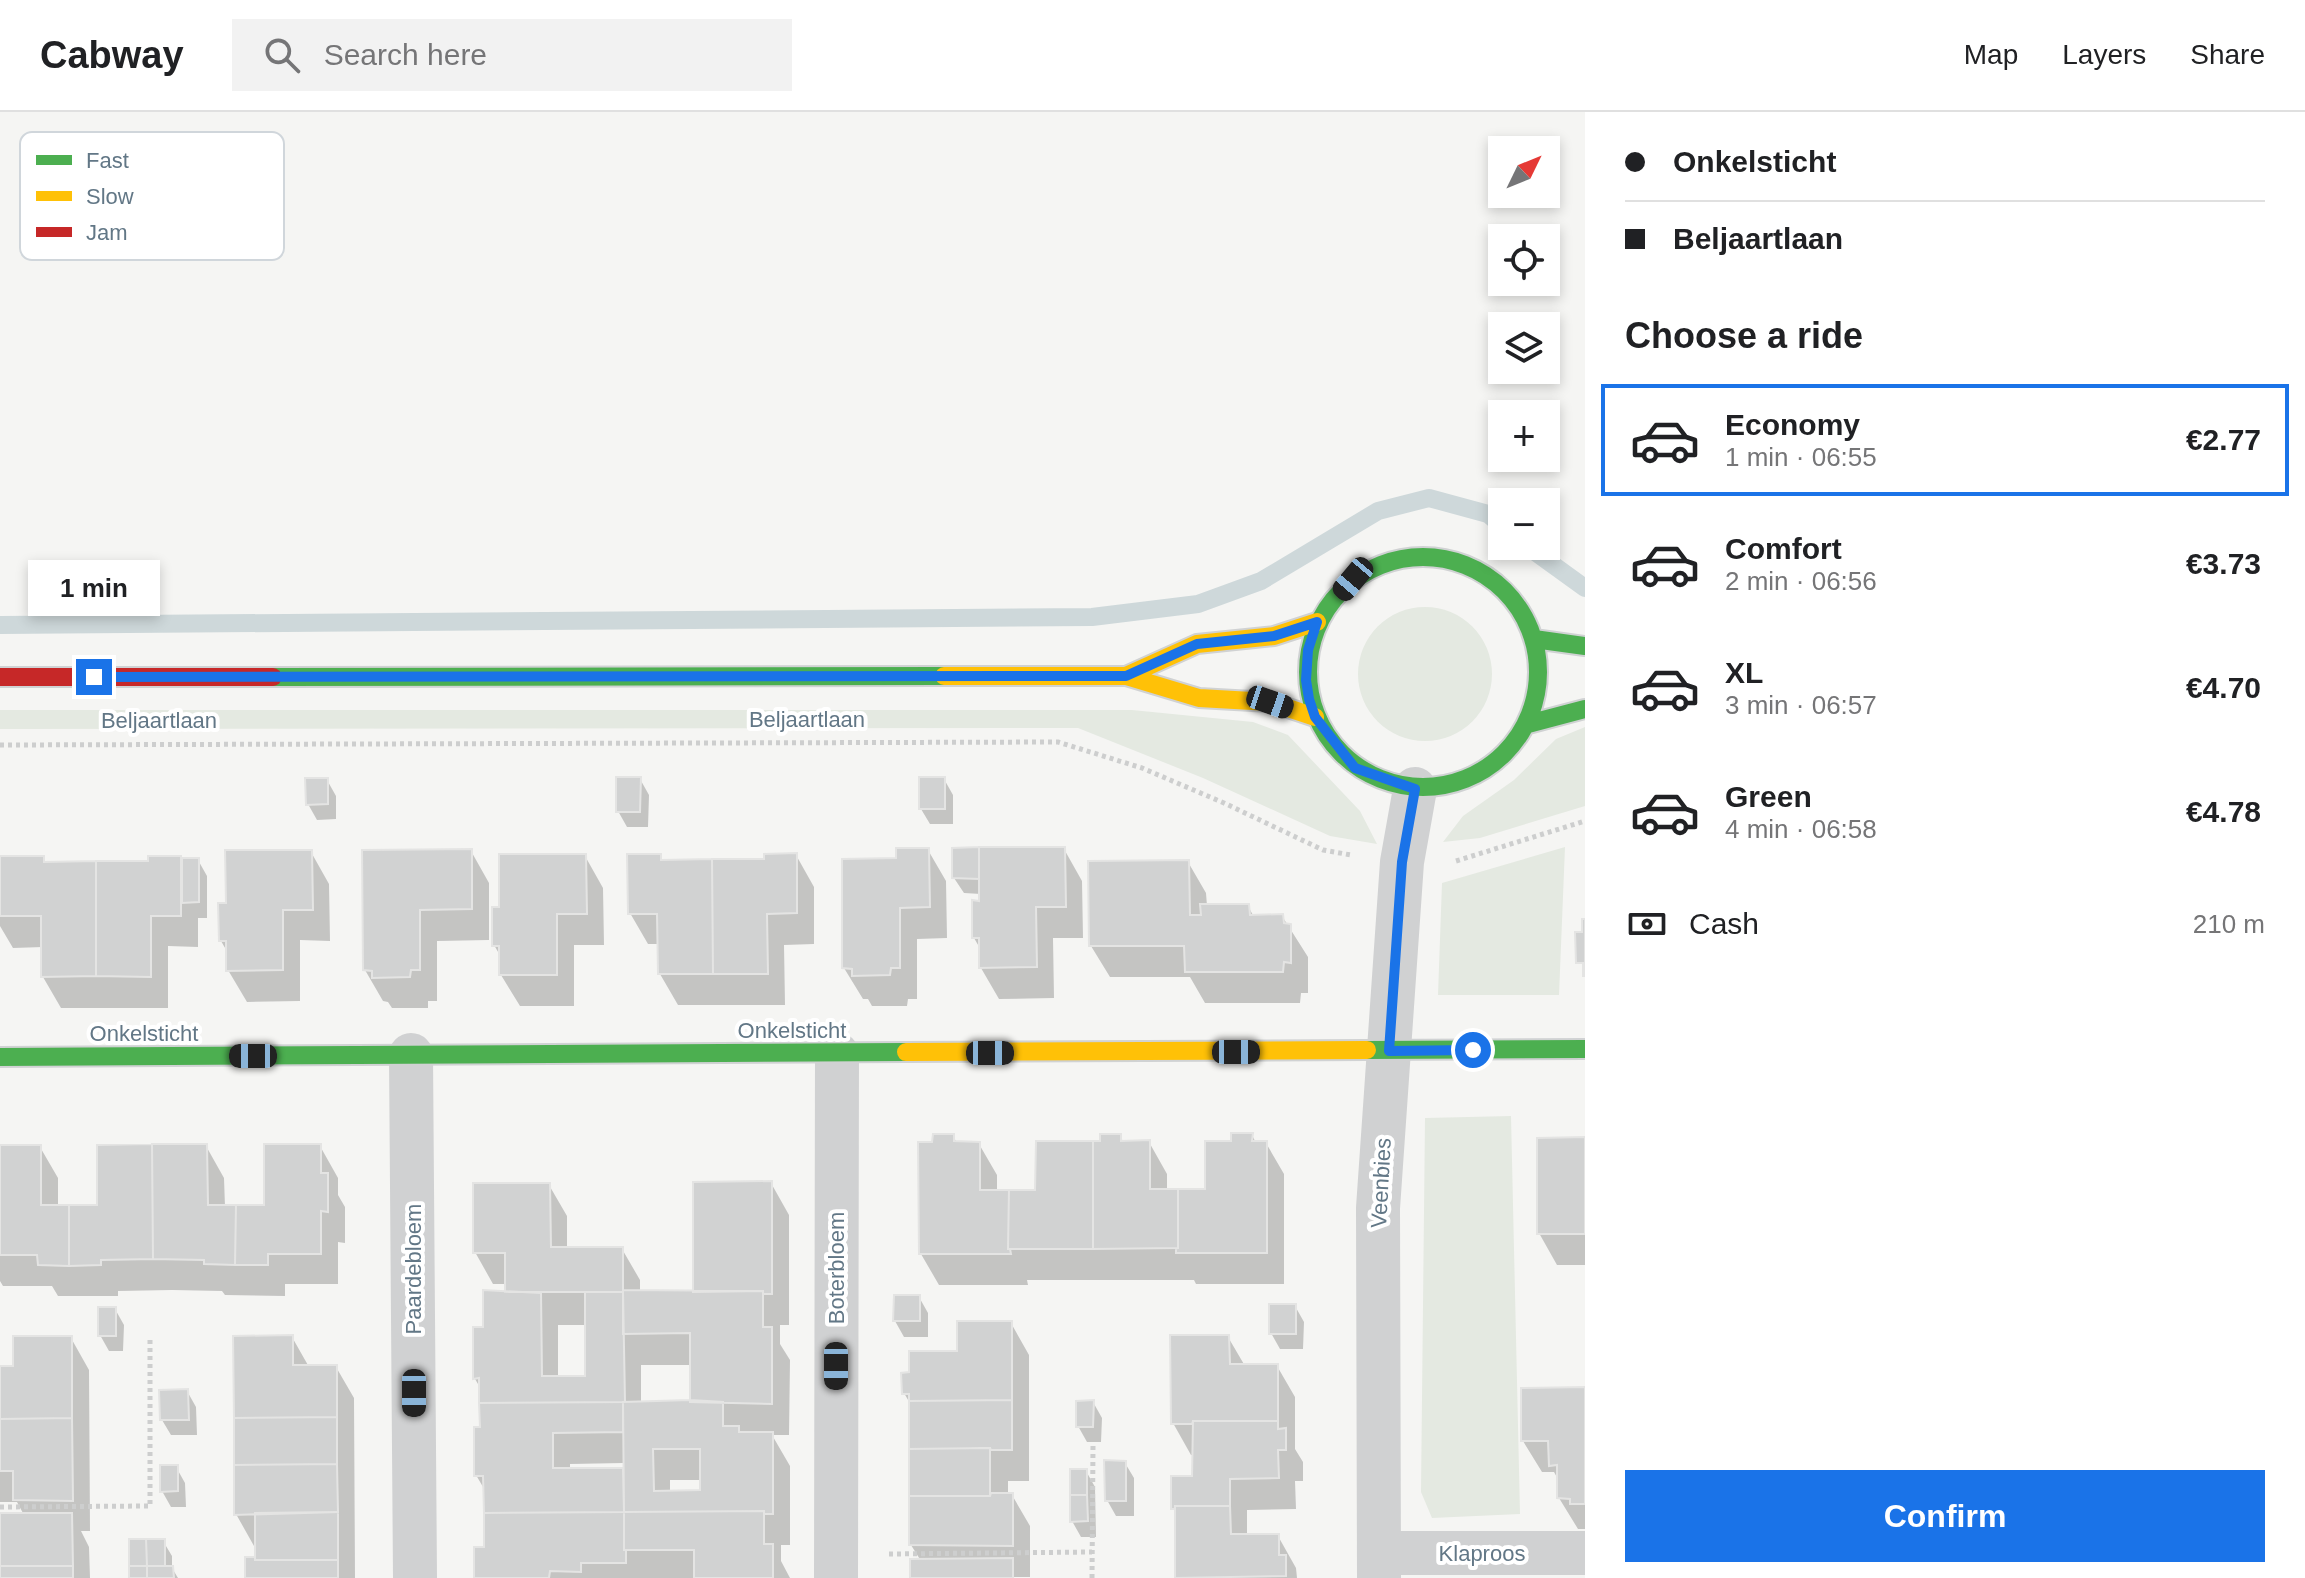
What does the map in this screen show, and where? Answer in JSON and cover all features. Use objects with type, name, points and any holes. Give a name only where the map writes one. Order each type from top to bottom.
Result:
[{"type":"street","points":[[1404,557],[1459,562],[1506,591],[1534,639],[1539,685],[1528,724],[1500,760],[1460,783],[1415,789],[1355,768],[1315,717],[1309,699],[1306,680],[1308,650],[1317,622],[1353,579],[1404,557]]},
{"type":"street","name":"Beljaartlaan","points":[[1126,676],[1197,644],[1274,636],[1317,622]]},
{"type":"street","points":[[1534,639],[1585,646]]},
{"type":"street","name":"Beljaartlaan","points":[[0,677],[1126,676],[1199,698],[1270,702],[1315,717]]},
{"type":"street","points":[[1528,724],[1585,709]]},
{"type":"street","name":"Veenbies","points":[[1379,1565],[1378,1208],[1402,862],[1415,789]]},
{"type":"street","name":"Onkelsticht","points":[[0,1057],[1585,1049]]},
{"type":"street","name":"Boterbloem","points":[[836,1566],[837,1054]]},
{"type":"street","name":"Paardebloem","points":[[411,1055],[415,1578]]},
{"type":"street","name":"Klaproos","points":[[1379,1565],[1585,1553]]},
{"type":"path","name":"Beljaartlaan","points":[[0,745],[1058,742],[1142,768],[1323,850],[1402,862],[1460,861],[1585,821]]},
{"type":"path","points":[[0,1507],[150,1506],[150,1338]]},
{"type":"path","points":[[1092,1578],[1093,1446]]},
{"type":"path","points":[[836,1566],[1092,1552]]},
{"type":"shaded area","points":[[1425,607],[1451,612],[1472,627],[1487,648],[1492,674],[1487,700],[1472,721],[1451,736],[1425,741],[1399,736],[1378,721],[1363,700],[1358,674],[1363,648],[1378,627],[1399,612]]},
{"type":"shaded area","points":[[0,710],[1132,710],[1253,722],[1288,735],[1360,811],[1377,844],[1330,836],[1203,778],[1078,728],[0,729]]},
{"type":"shaded area","points":[[1585,727],[1585,806],[1480,838],[1443,842],[1463,816],[1514,780],[1556,739]]},
{"type":"shaded area","points":[[1565,847],[1559,995],[1438,995],[1442,883]]},
{"type":"shaded area","points":[[1511,1116],[1520,1514],[1432,1518],[1421,1492],[1425,1118]]},
{"type":"building","points":[[616,777],[641,777],[640,812],[616,812]]},
{"type":"building","points":[[919,777],[945,777],[945,809],[919,809]]},
{"type":"building","points":[[305,778],[328,778],[328,804],[306,805]]},
{"type":"building","points":[[979,847],[1065,847],[1066,907],[1036,907],[1037,967],[979,968],[979,938],[972,938],[972,900],[979,901]]},
{"type":"building","points":[[979,847],[979,879],[952,878],[952,848]]},
{"type":"building","points":[[896,848],[929,848],[930,907],[900,908],[900,968],[891,968],[890,975],[852,976],[852,969],[842,968],[842,859],[896,858]]},
{"type":"building","points":[[472,849],[472,909],[420,910],[420,970],[411,970],[410,977],[372,978],[372,971],[363,970],[362,850]]},
{"type":"building","points":[[225,850],[312,850],[313,910],[283,910],[283,970],[226,971],[226,941],[219,941],[218,903],[226,903]]},
{"type":"building","points":[[797,853],[797,913],[767,914],[768,974],[713,974],[712,859],[764,859],[764,854]]},
{"type":"building","points":[[499,854],[586,854],[587,914],[557,914],[557,975],[499,975],[499,946],[492,946],[492,907],[499,907]]},
{"type":"building","points":[[627,854],[661,854],[661,860],[712,859],[713,974],[658,974],[657,914],[628,914]]},
{"type":"building","points":[[0,856],[44,856],[44,862],[96,861],[96,976],[41,977],[41,916],[0,916]]},
{"type":"building","points":[[148,856],[181,856],[181,916],[151,916],[151,977],[96,976],[96,861],[148,861]]},
{"type":"building","points":[[182,858],[199,858],[199,902],[182,903]]},
{"type":"building","points":[[1189,860],[1190,915],[1201,915],[1200,904],[1249,904],[1250,915],[1283,914],[1284,923],[1291,924],[1291,963],[1284,962],[1283,972],[1185,972],[1184,946],[1089,946],[1088,861]]},
{"type":"building","points":[[1582,919],[1585,919],[1585,976],[1583,963],[1576,963],[1575,932],[1582,932]]},
{"type":"building","points":[[1231,1133],[1253,1133],[1252,1141],[1267,1141],[1267,1253],[1176,1253],[1178,1189],[1205,1189],[1205,1141],[1231,1141]]},
{"type":"building","points":[[933,1134],[954,1134],[954,1141],[980,1142],[980,1190],[1009,1190],[1008,1249],[1011,1254],[919,1254],[918,1142],[932,1142]]},
{"type":"building","points":[[1100,1134],[1121,1134],[1121,1141],[1150,1140],[1150,1189],[1178,1189],[1178,1248],[1093,1249],[1093,1141],[1100,1141]]},
{"type":"building","points":[[1585,1137],[1585,1234],[1537,1234],[1537,1138]]},
{"type":"building","points":[[1036,1141],[1093,1141],[1093,1249],[1008,1249],[1009,1190],[1035,1190]]},
{"type":"building","points":[[152,1144],[153,1259],[101,1260],[101,1265],[69,1266],[69,1205],[97,1205],[97,1145]]},
{"type":"building","points":[[152,1144],[207,1144],[208,1205],[236,1205],[235,1265],[204,1264],[204,1260],[153,1259]]},
{"type":"building","points":[[264,1144],[321,1144],[321,1173],[328,1173],[328,1212],[321,1211],[321,1254],[268,1254],[268,1265],[235,1265],[236,1205],[264,1205]]},
{"type":"building","points":[[0,1145],[41,1145],[41,1205],[69,1205],[69,1266],[38,1265],[37,1255],[0,1255]]},
{"type":"building","points":[[772,1181],[772,1294],[763,1294],[763,1291],[693,1292],[693,1182]]},
{"type":"building","points":[[473,1183],[550,1183],[551,1247],[623,1247],[623,1292],[505,1292],[505,1253],[473,1253]]},
{"type":"building","points":[[483,1290],[541,1293],[542,1376],[585,1376],[585,1292],[623,1292],[625,1402],[479,1403],[479,1378],[473,1379],[473,1327],[483,1327]]},
{"type":"building","points":[[623,1290],[763,1291],[763,1327],[772,1327],[772,1404],[690,1402],[690,1333],[623,1334]]},
{"type":"building","points":[[894,1295],[920,1295],[920,1321],[893,1321]]},
{"type":"building","points":[[1269,1304],[1296,1304],[1296,1334],[1269,1334]]},
{"type":"building","points":[[98,1307],[116,1307],[116,1336],[98,1336]]},
{"type":"building","points":[[957,1321],[1012,1321],[1012,1400],[909,1401],[909,1394],[902,1394],[901,1373],[909,1372],[909,1351],[957,1351]]},
{"type":"building","points":[[293,1335],[293,1365],[337,1365],[337,1417],[234,1418],[233,1336]]},
{"type":"building","points":[[1170,1335],[1229,1335],[1230,1364],[1278,1364],[1278,1421],[1171,1424]]},
{"type":"building","points":[[13,1336],[72,1336],[72,1418],[0,1419],[0,1366],[13,1366]]},
{"type":"building","points":[[1585,1387],[1585,1504],[1570,1504],[1570,1499],[1557,1498],[1557,1465],[1549,1466],[1548,1441],[1521,1441],[1521,1388]]},
{"type":"building","points":[[188,1389],[189,1420],[160,1420],[159,1390]]},
{"type":"building","points":[[1012,1400],[1012,1450],[909,1449],[909,1401]]},
{"type":"building","points":[[1094,1400],[1093,1427],[1076,1427],[1076,1401]]},
{"type":"building","points":[[623,1402],[723,1402],[723,1426],[739,1426],[739,1432],[773,1432],[773,1514],[764,1514],[764,1511],[624,1512]],"holes":[[[653,1449],[700,1449],[700,1490],[654,1491]]]},
{"type":"building","points":[[623,1402],[623,1432],[553,1433],[553,1468],[623,1468],[624,1512],[484,1513],[483,1476],[474,1476],[474,1427],[480,1427],[479,1403]]},
{"type":"building","points":[[337,1417],[337,1464],[234,1465],[234,1418]]},
{"type":"building","points":[[72,1418],[73,1501],[13,1500],[13,1471],[0,1471],[0,1419]]},
{"type":"building","points":[[1193,1421],[1278,1421],[1278,1429],[1286,1428],[1286,1450],[1278,1450],[1279,1478],[1230,1479],[1230,1506],[1175,1506],[1171,1509],[1171,1476],[1192,1476]]},
{"type":"building","points":[[990,1448],[990,1496],[909,1496],[909,1449]]},
{"type":"building","points":[[1104,1460],[1126,1461],[1126,1501],[1105,1501]]},
{"type":"building","points":[[337,1464],[338,1512],[234,1515],[234,1465]]},
{"type":"building","points":[[160,1465],[178,1465],[178,1491],[160,1492]]},
{"type":"building","points":[[1070,1469],[1087,1469],[1087,1495],[1070,1495]]},
{"type":"building","points":[[991,1493],[1013,1493],[1013,1546],[909,1545],[909,1496],[990,1496]]},
{"type":"building","points":[[1070,1495],[1087,1495],[1088,1521],[1070,1522]]},
{"type":"building","points":[[1175,1506],[1230,1506],[1231,1534],[1279,1534],[1279,1555],[1286,1555],[1286,1576],[1175,1578]]},
{"type":"building","points":[[764,1511],[764,1544],[773,1544],[773,1578],[694,1578],[694,1550],[624,1550],[624,1512]]},
{"type":"building","points":[[338,1512],[338,1560],[255,1560],[255,1513]]},
{"type":"building","points":[[624,1512],[626,1563],[581,1563],[581,1572],[550,1571],[549,1578],[474,1578],[474,1547],[484,1547],[484,1513]]},
{"type":"building","points":[[0,1513],[72,1513],[73,1566],[0,1566]]},
{"type":"building","points":[[129,1539],[146,1539],[147,1566],[129,1566]]},
{"type":"building","points":[[146,1539],[165,1539],[165,1566],[147,1566]]},
{"type":"building","points":[[245,1557],[255,1557],[255,1560],[338,1560],[338,1578],[245,1578]]},
{"type":"building","points":[[1013,1558],[1013,1578],[910,1578],[910,1559]]},
{"type":"building","points":[[0,1566],[73,1566],[73,1578],[0,1578]]},
{"type":"building","points":[[129,1566],[147,1566],[147,1578],[129,1578]]},
{"type":"building","points":[[147,1566],[173,1566],[174,1578],[147,1578]]},
{"type":"waterway","points":[[0,625],[1092,617],[1198,604],[1261,581],[1378,511],[1429,498],[1488,514]]},
{"type":"waterway","points":[[1546,560],[1585,588]]},
{"type":"traffic: fast","points":[[1423,557],[1445,559],[1467,566],[1504,591],[1529,628],[1536,650],[1538,672],[1536,694],[1529,716],[1504,753],[1467,778],[1445,785],[1423,787],[1401,785],[1379,778],[1342,753],[1317,716],[1310,694],[1308,672],[1310,650],[1317,628],[1342,591],[1379,566],[1401,559],[1423,557]]},
{"type":"traffic: fast","points":[[1534,639],[1585,646]]},
{"type":"traffic: fast","points":[[273,677],[944,676]]},
{"type":"traffic: fast","points":[[1528,724],[1585,709]]},
{"type":"traffic: fast","points":[[1367,1050],[1585,1049]]},
{"type":"traffic: fast","points":[[0,1057],[906,1052]]},
{"type":"traffic: slow","points":[[1126,676],[1197,644],[1274,636],[1317,622]]},
{"type":"traffic: slow","points":[[944,676],[1126,676],[1199,698],[1270,702],[1315,717]]},
{"type":"traffic: slow","points":[[906,1052],[1367,1050]]},
{"type":"traffic: jam","points":[[0,677],[273,677]]},
{"type":"route","points":[[94,677],[1126,676],[1197,644],[1274,636],[1317,622],[1308,650],[1306,680],[1315,717],[1355,768],[1415,789],[1402,862],[1389,1051],[1473,1050]]}]
